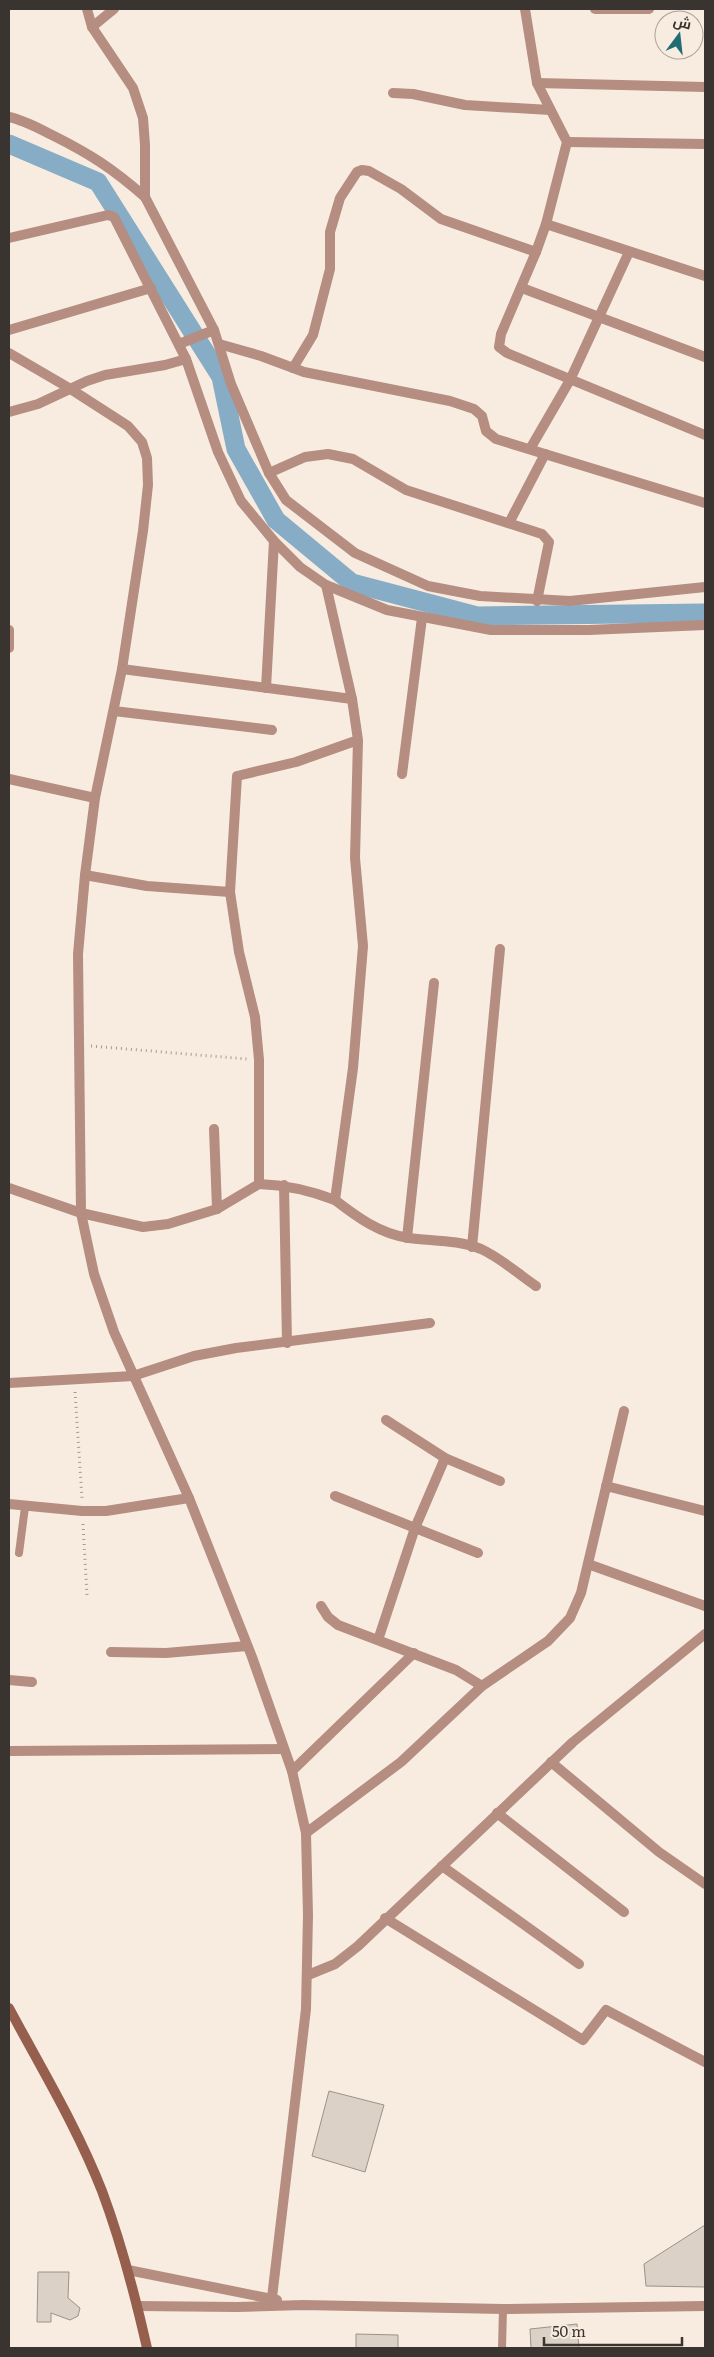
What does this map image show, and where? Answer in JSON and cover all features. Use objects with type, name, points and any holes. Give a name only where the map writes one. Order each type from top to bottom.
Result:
[{"type":"main road","points":[[9,2008],[88,2158],[102,2191],[128,2270],[147,2348]]},
{"type":"street","points":[[87,9],[92,27],[133,88],[141,111],[146,145],[145,197]]},
{"type":"street","points":[[92,27],[114,9]]},
{"type":"street","points":[[525,9],[537,83],[566,142],[546,224],[522,288],[501,334],[498,343],[500,350],[705,435]]},
{"type":"street","points":[[595,9],[650,9]]},
{"type":"street","points":[[537,83],[705,87]]},
{"type":"street","points":[[393,93],[414,94],[465,104],[550,110]]},
{"type":"street","points":[[9,117],[37,128],[99,159],[145,197],[210,332],[219,344],[231,384],[269,473],[286,500],[355,553],[388,570],[428,586],[480,596],[537,601],[570,601],[705,587]]},
{"type":"street","points":[[566,142],[705,144]]},
{"type":"street","points":[[293,368],[313,335],[330,269],[330,232],[340,198],[357,172],[362,170],[369,171],[401,189],[441,219],[536,252]]},
{"type":"street","points":[[9,238],[108,215],[117,221],[182,343],[218,452],[241,501],[274,541],[300,567],[326,585],[387,610],[491,630],[589,630],[705,624]]},
{"type":"street","points":[[546,224],[705,276]]},
{"type":"street","points":[[530,449],[570,380],[601,318],[629,252]]},
{"type":"street","points":[[9,330],[151,288]]},
{"type":"street","points":[[522,288],[705,357]]},
{"type":"street","points":[[182,343],[210,332]]},
{"type":"street","points":[[219,344],[262,356],[304,372],[474,409],[482,416],[486,431],[496,439],[705,503]]},
{"type":"street","points":[[9,353],[69,388],[128,426],[142,442],[147,458],[148,485],[143,531],[122,669],[95,798],[84,874],[78,954],[81,1212],[101,1296],[133,1376],[188,1498],[247,1646],[292,1771],[306,1833],[308,1975],[272,2303]]},
{"type":"street","points":[[9,412],[38,404],[69,388],[105,376],[165,365],[186,359]]},
{"type":"street","points":[[269,473],[305,457],[328,454],[353,460],[406,490],[542,534],[548,539],[537,601]]},
{"type":"street","points":[[509,523],[545,454]]},
{"type":"street","points":[[266,688],[274,541]]},
{"type":"street","points":[[326,585],[352,700],[358,740],[355,858],[363,946],[353,1068],[335,1200]]},
{"type":"street","points":[[402,774],[422,618]]},
{"type":"street","points":[[9,630],[9,648]]},
{"type":"street","points":[[122,669],[352,700]]},
{"type":"street","points":[[114,710],[272,730]]},
{"type":"street","points":[[259,1184],[259,1060],[255,1017],[239,952],[230,892],[237,776],[296,762],[358,740]]},
{"type":"street","points":[[9,779],[95,798]]},
{"type":"street","points":[[84,874],[147,886],[230,892]]},
{"type":"street","points":[[472,1247],[500,949]]},
{"type":"street","points":[[407,1238],[434,983]]},
{"type":"street","points":[[214,1129],[217,1208]]},
{"type":"street","points":[[9,1188],[81,1212],[143,1227],[168,1224],[217,1208],[259,1184],[284,1185],[311,1191],[335,1200],[361,1220],[387,1233],[407,1238],[458,1243],[472,1247],[499,1260],[536,1286]]},
{"type":"street","points":[[284,1185],[287,1343]]},
{"type":"street","points":[[9,1383],[75,1381],[133,1376],[194,1356],[236,1348],[287,1343],[430,1323]]},
{"type":"street","points":[[306,1833],[401,1762],[482,1686],[533,1652],[570,1618],[581,1593],[624,1411]]},
{"type":"street","points":[[386,1420],[446,1458],[500,1481]]},
{"type":"street","points":[[378,1640],[415,1528],[446,1458]]},
{"type":"street","points":[[606,1486],[705,1512]]},
{"type":"street","points":[[335,1496],[478,1553]]},
{"type":"street","points":[[9,1504],[82,1511],[119,1510],[188,1498]]},
{"type":"street","points":[[588,1564],[705,1606]]},
{"type":"street","points":[[321,1606],[328,1617],[338,1625],[456,1670],[482,1686]]},
{"type":"street","points":[[308,1975],[335,1964],[573,1742],[705,1634]]},
{"type":"street","points":[[111,1652],[166,1653],[247,1646]]},
{"type":"street","points":[[292,1771],[414,1653]]},
{"type":"street","points":[[9,1680],[32,1682]]},
{"type":"street","points":[[9,1751],[284,1749]]},
{"type":"street","points":[[551,1762],[659,1852],[705,1884]]},
{"type":"street","points":[[498,1813],[624,1912]]},
{"type":"street","points":[[442,1866],[579,1964]]},
{"type":"street","points":[[385,1918],[583,2040],[606,2010],[705,2062]]},
{"type":"street","points":[[128,2270],[272,2303]]},
{"type":"street","points":[[137,2306],[272,2303],[503,2309],[705,2306]]},
{"type":"lane","points":[[19,1553],[25,1506]]},
{"type":"lane","points":[[502,2348],[503,2309]]},
{"type":"path","points":[[78,1045],[259,1060]]},
{"type":"path","points":[[75,1381],[87,1595]]},
{"type":"building","points":[[329,2091],[384,2105],[365,2172],[312,2156]]},
{"type":"building","points":[[705,2225],[705,2287],[646,2286],[644,2264]]},
{"type":"building","points":[[38,2272],[69,2272],[68,2298],[80,2308],[78,2316],[70,2320],[51,2313],[51,2322],[37,2322]]},
{"type":"building","points":[[577,2324],[579,2348],[531,2348],[530,2329]]},
{"type":"building","points":[[356,2334],[398,2335],[398,2348],[356,2348]]},
{"type":"waterway","points":[[9,144],[98,182],[221,377],[236,449],[276,520],[352,583],[477,616],[705,613]]}]
